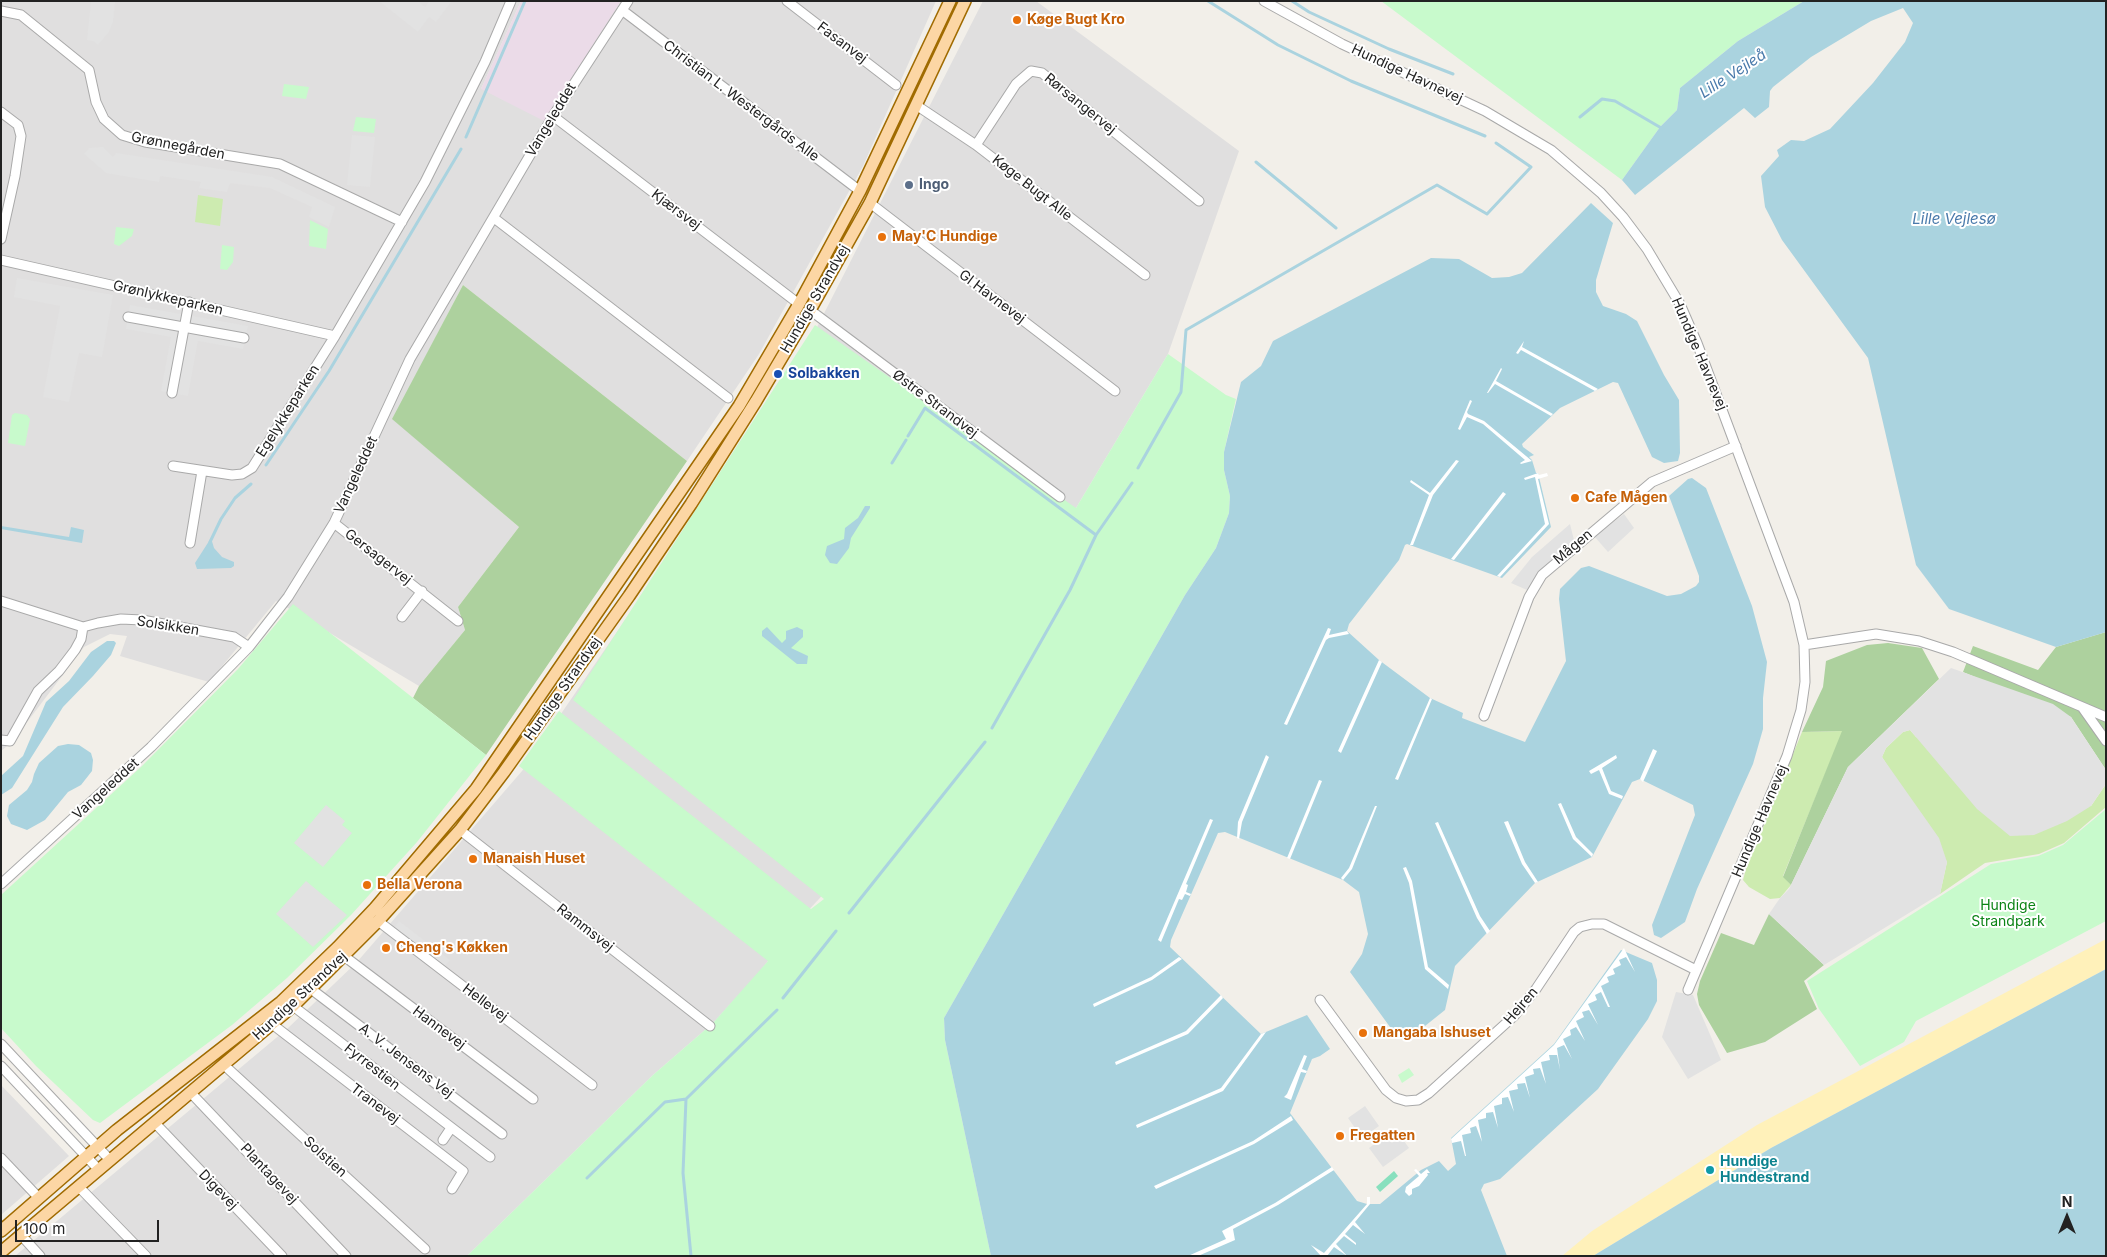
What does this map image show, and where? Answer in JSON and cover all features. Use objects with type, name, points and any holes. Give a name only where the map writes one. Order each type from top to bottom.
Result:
[{"type":"main road","name":"Hundige Strandvej","points":[[1,1252],[293,1006],[378,921],[460,830],[504,772],[629,596],[691,504],[810,310],[870,203],[965,1]]},
{"type":"main road","name":"Hundige Strandvej","points":[[1,1231],[97,1146],[281,1002],[370,913],[476,789],[739,406],[799,304],[860,191],[945,4]]},
{"type":"street","points":[[335,336],[425,182],[484,64],[511,1]]},
{"type":"street","name":"Vangeleddet","points":[[1,884],[138,759],[249,647],[288,597],[334,522],[410,359],[553,116],[628,1]]},
{"type":"street","name":"Fasanvej","points":[[787,1],[896,85]]},
{"type":"street","name":"Hundige Havnevej","points":[[1264,1],[1342,44],[1485,110],[1551,150],[1601,193],[1623,217],[1647,249],[1680,304],[1697,343],[1794,602],[1804,646],[1805,682],[1801,710],[1787,756],[1688,990]]},
{"type":"street","name":"Christian L. Westergårds Alle","points":[[622,10],[860,191]]},
{"type":"street","name":"Grønnegården","points":[[1,11],[21,15],[89,70],[96,102],[104,119],[122,135],[145,142],[280,164],[402,222]]},
{"type":"street","name":"Rørsangervej","points":[[976,144],[1016,84],[1031,71],[1042,73],[1199,201]]},
{"type":"street","name":"Køge Bugt Alle","points":[[916,105],[976,144],[1145,275]]},
{"type":"street","points":[[1,112],[18,125],[21,136],[15,176],[1,240]]},
{"type":"street","name":"Kjærsvej","points":[[553,116],[799,304]]},
{"type":"street","name":"Gl Havnevej","points":[[870,203],[1114,391]]},
{"type":"street","points":[[494,218],[728,398]]},
{"type":"street","name":"Grønlykkeparken","points":[[1,260],[335,336]]},
{"type":"street","points":[[172,393],[189,302]]},
{"type":"street","name":"Østre Strandvej","points":[[810,310],[1060,498]]},
{"type":"street","points":[[128,317],[244,338]]},
{"type":"street","name":"Egelykkeparken","points":[[173,466],[232,475],[242,474],[252,468],[335,336]]},
{"type":"street","name":"Mågen","points":[[1484,716],[1530,597],[1542,576],[1652,482],[1736,446]]},
{"type":"street","points":[[190,543],[202,470]]},
{"type":"street","name":"Gersagervej","points":[[334,522],[458,621]]},
{"type":"street","name":"Gersagervej","points":[[402,617],[422,591]]},
{"type":"street","points":[[1,601],[84,627],[81,639],[75,650],[59,670],[38,691],[10,741],[1,740]]},
{"type":"street","name":"Solsikken","points":[[84,627],[98,622],[121,619],[142,620],[234,637],[249,647]]},
{"type":"street","points":[[1804,646],[1876,634],[1919,641],[1954,652],[2106,717]]},
{"type":"street","points":[[2082,707],[2106,741]]},
{"type":"street","name":"Rammsvej","points":[[460,830],[710,1026]]},
{"type":"street","name":"Hellevej","points":[[378,921],[592,1085]]},
{"type":"street","name":"Hejren","points":[[1320,1000],[1386,1090],[1396,1098],[1406,1101],[1418,1100],[1429,1093],[1514,1016],[1536,990],[1574,932],[1580,927],[1604,924],[1696,970]]},
{"type":"street","name":"Hannevej","points":[[344,956],[534,1099]]},
{"type":"street","name":"A. V. Jensens Vej","points":[[311,989],[502,1134]]},
{"type":"street","name":"Fyrrestien","points":[[293,1006],[490,1157]]},
{"type":"street","name":"Tranevej","points":[[272,1024],[463,1172],[452,1188]]},
{"type":"street","points":[[1,1044],[110,1160]]},
{"type":"street","name":"Solstien","points":[[224,1065],[425,1249]]},
{"type":"street","points":[[1,1066],[98,1170]]},
{"type":"street","name":"Plantagevej","points":[[191,1093],[346,1256]]},
{"type":"street","name":"Digevej","points":[[155,1124],[282,1256]]},
{"type":"street","points":[[443,1140],[451,1128]]},
{"type":"street","points":[[1,1158],[38,1198]]},
{"type":"street","points":[[79,1187],[146,1256]]},
{"type":"street","points":[[21,1235],[40,1256]]},
{"type":"shaded area","points":[[1,1],[521,1],[481,89],[615,9],[621,1],[936,1],[863,166],[759,354],[687,461],[463,285],[393,419],[519,527],[458,607],[465,630],[419,686],[276,601],[209,682],[120,656],[127,636],[110,634],[84,647],[12,742],[1,751]]},
{"type":"shaded area","points":[[91,1],[115,1],[113,22],[109,32],[98,45],[93,41],[87,40]]},
{"type":"shaded area","points":[[379,1],[418,1],[425,7],[429,1],[452,1],[436,22],[429,17],[418,32]]},
{"type":"shaded area","points":[[521,1],[621,1],[544,121],[481,89]]},
{"type":"shaded area","points":[[983,1],[1036,1],[1239,151],[1168,354],[870,845],[801,918],[758,974],[713,1023],[653,1075],[467,1256],[15,1256],[288,1028],[357,962],[522,771],[638,601],[811,339]]},
{"type":"shaded area","points":[[352,135],[375,137],[370,187],[347,185]]},
{"type":"shaded area","points":[[103,147],[113,157],[116,153],[272,177],[335,207],[329,227],[309,217],[312,207],[270,188],[230,183],[227,192],[199,188],[201,182],[160,176],[159,182],[106,173],[84,154],[89,148]]},
{"type":"shaded area","points":[[17,278],[113,295],[102,357],[79,353],[69,402],[43,397],[60,306],[14,297]]},
{"type":"shaded area","points":[[130,305],[248,326],[243,349],[198,341],[188,396],[161,391],[171,337],[126,329]]},
{"type":"shaded area","points":[[1624,514],[1634,528],[1608,552],[1594,536]]},
{"type":"shaded area","points":[[1570,524],[1577,552],[1556,566],[1541,580],[1534,593],[1511,583],[1532,557]]},
{"type":"shaded area","points":[[1951,668],[2053,704],[2071,717],[2106,770],[2106,784],[2091,806],[2067,821],[2034,835],[2010,836],[1977,809],[1910,730],[1903,732],[1886,748],[1882,757],[1939,838],[1947,862],[1940,894],[1824,965],[1769,914],[1789,889],[1848,767]]},
{"type":"shaded area","points":[[326,805],[345,821],[342,825],[352,833],[323,867],[294,843]]},
{"type":"shaded area","points":[[306,881],[347,915],[313,947],[276,914]]},
{"type":"shaded area","points":[[399,921],[450,960],[445,966],[394,928]]},
{"type":"shaded area","points":[[1676,992],[1693,995],[1721,1060],[1688,1079],[1662,1037]]},
{"type":"shaded area","points":[[1,1085],[69,1156],[1,1215]]},
{"type":"shaded area","points":[[1365,1106],[1379,1126],[1362,1138],[1348,1118]]},
{"type":"shaded area","points":[[1399,1134],[1409,1148],[1383,1167],[1369,1148],[1386,1136],[1392,1143]]},
{"type":"green space","points":[[1381,1],[1804,1],[1738,41],[1680,88],[1677,110],[1660,127],[1622,180]]},
{"type":"green space","points":[[284,84],[309,87],[306,99],[282,96]]},
{"type":"green space","points":[[356,117],[376,119],[374,133],[353,131]]},
{"type":"green space","points":[[198,195],[223,199],[220,226],[195,222]]},
{"type":"green space","points":[[310,220],[328,229],[326,249],[309,246]]},
{"type":"green space","points":[[116,227],[134,229],[132,236],[119,246],[114,244]]},
{"type":"green space","points":[[222,245],[234,247],[233,262],[227,270],[220,269]]},
{"type":"green space","points":[[463,285],[687,461],[486,755],[413,698],[419,686],[465,630],[458,607],[519,527],[392,419]]},
{"type":"green space","points":[[815,325],[1076,508],[1168,354],[1226,395],[1236,399],[1224,452],[1224,470],[1230,496],[1229,513],[1216,548],[1185,595],[944,1018],[945,1040],[991,1256],[467,1256],[653,1075],[713,1023],[768,961],[519,766],[559,711],[811,909],[824,899],[573,700]]},
{"type":"green space","points":[[15,413],[27,415],[30,419],[25,446],[8,443],[12,415]]},
{"type":"green space","points":[[293,604],[486,755],[417,842],[351,915],[287,978],[232,1025],[100,1123],[93,1120],[36,1066],[1,1028],[1,895],[142,766],[238,669]]},
{"type":"green space","points":[[2106,632],[2106,770],[2071,717],[1963,672],[1973,646],[2038,670],[2056,647]]},
{"type":"green space","points":[[1888,643],[1922,648],[1939,679],[1848,767],[1791,885],[1783,877],[1842,731],[1802,732],[1823,687],[1826,661],[1867,645]]},
{"type":"green space","points":[[1910,730],[1916,737],[2091,806],[2106,784],[2106,807],[2064,843],[2039,854],[1985,863],[1940,894],[1947,862],[1882,757],[1886,748],[1903,732]]},
{"type":"green space","points":[[1843,731],[1783,876],[1791,885],[1780,898],[1770,899],[1749,887],[1743,880],[1802,732]]},
{"type":"green space","name":"Hundige Strandpark","points":[[2106,809],[2106,921],[1916,1021],[1904,1042],[1860,1066],[1819,1009],[1807,981],[1991,864],[2038,856],[2063,845]]},
{"type":"green space","points":[[1769,914],[1824,965],[1804,981],[1817,1009],[1765,1042],[1727,1053],[1699,1005],[1697,994],[1700,981],[1721,933],[1754,945]]},
{"type":"green space","points":[[1409,1068],[1414,1075],[1402,1083],[1398,1075]]},
{"type":"green space","points":[[1394,1171],[1398,1176],[1380,1192],[1376,1187]]},
{"type":"sand","points":[[2106,939],[2106,969],[1771,1148],[1593,1256],[1562,1256],[1592,1231],[1757,1125]]},
{"type":"water","name":"Lille Vejlesø","points":[[1804,1],[2106,1],[2106,632],[2056,647],[1949,609],[1916,565],[1868,358],[1782,240],[1765,207],[1761,176],[1779,156],[1777,150],[1791,140],[1804,141],[1830,129],[1873,83],[1905,42],[1913,23],[1903,8],[1871,21],[1811,57],[1773,87],[1770,91],[1769,107],[1755,118],[1744,108],[1635,195],[1622,180],[1660,127],[1677,110],[1680,88],[1738,41]]},
{"type":"water","points":[[1591,203],[1613,223],[1596,280],[1596,292],[1603,306],[1626,314],[1637,321],[1664,375],[1679,400],[1680,453],[1678,461],[1664,463],[1652,457],[1618,383],[1613,382],[1560,408],[1522,444],[1523,447],[1534,455],[1529,457],[1532,460],[1536,473],[1538,473],[1551,527],[1502,578],[1407,544],[1405,545],[1399,560],[1349,624],[1347,631],[1379,660],[1430,698],[1463,713],[1462,718],[1525,742],[1566,661],[1559,599],[1560,589],[1581,568],[1589,566],[1667,596],[1681,594],[1696,586],[1699,582],[1699,576],[1669,496],[1688,479],[1692,478],[1706,488],[1752,606],[1767,662],[1763,698],[1763,729],[1753,764],[1697,889],[1685,922],[1661,938],[1654,935],[1652,925],[1695,815],[1693,805],[1640,779],[1632,782],[1592,857],[1535,883],[1455,966],[1445,1010],[1410,1038],[1398,1038],[1350,972],[1362,954],[1368,934],[1359,892],[1343,880],[1225,832],[1218,833],[1171,940],[1170,947],[1261,1034],[1307,1015],[1330,1049],[1312,1059],[1290,1113],[1357,1201],[1367,1204],[1380,1204],[1421,1170],[1439,1161],[1448,1171],[1456,1164],[1451,1138],[1554,1044],[1621,950],[1652,963],[1657,980],[1657,1001],[1648,1019],[1598,1089],[1500,1179],[1484,1184],[1481,1190],[1507,1256],[991,1256],[945,1040],[944,1018],[1185,595],[1216,548],[1229,513],[1230,496],[1224,470],[1224,452],[1241,382],[1261,366],[1273,341],[1431,258],[1459,259],[1492,278],[1509,277],[1522,273]]},
{"type":"water","points":[[865,506],[870,506],[870,508],[851,538],[849,548],[837,564],[830,563],[825,555],[827,546],[844,539],[845,528],[858,518]]},
{"type":"water","points":[[1,526],[69,537],[71,527],[84,530],[82,543],[1,529]]},
{"type":"water","points":[[211,538],[214,548],[222,557],[234,562],[234,566],[231,568],[197,569],[195,563]]},
{"type":"water","points":[[767,627],[782,643],[786,639],[786,631],[797,627],[803,630],[803,637],[791,648],[808,656],[807,664],[797,664],[762,636],[762,631]]},
{"type":"water","points":[[107,641],[114,641],[116,643],[111,655],[63,707],[12,788],[1,795],[1,776],[23,756],[46,702],[69,681],[91,652]]},
{"type":"water","points":[[68,744],[79,745],[91,753],[93,760],[92,771],[81,785],[68,792],[45,820],[27,830],[11,824],[7,816],[9,805],[27,790],[39,763],[58,746]]},
{"type":"water","points":[[2106,969],[2106,1256],[1593,1256],[1771,1148]]},
{"type":"pier","points":[[1524,341],[1522,347],[1598,389],[1595,391],[1521,350],[1518,354],[1516,353]]},
{"type":"pier","points":[[1501,368],[1496,381],[1553,414],[1551,416],[1495,384],[1487,393]]},
{"type":"pier","points":[[1470,400],[1472,401],[1467,412],[1468,414],[1484,421],[1532,461],[1521,464],[1525,460],[1483,424],[1467,417],[1460,430],[1458,429]]},
{"type":"pier","points":[[1456,460],[1459,461],[1433,495],[1413,545],[1410,545],[1429,495],[1410,482],[1411,480],[1430,493]]},
{"type":"pier","points":[[1538,473],[1539,475],[1547,473],[1548,476],[1538,479],[1549,524],[1500,577],[1497,576],[1545,524],[1535,477],[1525,480],[1524,478]]},
{"type":"pier","points":[[1503,492],[1506,494],[1454,560],[1451,559]]},
{"type":"pier","points":[[1328,628],[1331,629],[1329,635],[1347,631],[1349,634],[1326,640],[1287,725],[1284,724]]},
{"type":"pier","points":[[1379,660],[1382,662],[1341,753],[1338,751]]},
{"type":"pier","points":[[1430,698],[1432,699],[1398,780],[1395,779]]},
{"type":"pier","points":[[1653,749],[1657,751],[1643,782],[1640,779]]},
{"type":"pier","points":[[1266,755],[1269,757],[1242,822],[1239,839],[1237,838],[1238,822]]},
{"type":"pier","points":[[1616,755],[1617,758],[1602,768],[1611,791],[1623,796],[1622,799],[1609,794],[1599,770],[1591,774],[1589,771]]},
{"type":"pier","points":[[1319,780],[1322,781],[1290,859],[1287,858]]},
{"type":"pier","points":[[1561,803],[1576,837],[1593,854],[1592,857],[1573,839],[1558,804]]},
{"type":"pier","points":[[1375,806],[1377,806],[1352,869],[1343,880],[1341,878],[1349,868]]},
{"type":"pier","points":[[1210,819],[1213,820],[1186,884],[1188,885],[1186,892],[1191,894],[1190,896],[1185,894],[1182,900],[1179,899],[1161,942],[1158,940]]},
{"type":"pier","points":[[1508,821],[1525,862],[1538,882],[1535,883],[1522,864],[1504,822]]},
{"type":"pier","points":[[1438,822],[1480,916],[1490,931],[1487,934],[1477,918],[1435,823]]},
{"type":"pier","points":[[1406,867],[1412,881],[1428,967],[1449,985],[1448,989],[1425,969],[1409,883],[1403,868]]},
{"type":"pier","points":[[1624,948],[1635,972],[1626,957],[1619,960],[1621,965],[1613,969],[1615,974],[1607,977],[1609,982],[1601,986],[1610,1007],[1608,1007],[1601,992],[1595,995],[1597,1000],[1588,1004],[1598,1025],[1589,1010],[1582,1012],[1584,1017],[1576,1021],[1585,1041],[1576,1027],[1570,1030],[1571,1035],[1563,1039],[1572,1059],[1564,1045],[1557,1048],[1560,1070],[1557,1055],[1549,1055],[1550,1060],[1541,1062],[1546,1084],[1540,1068],[1533,1069],[1534,1074],[1525,1077],[1530,1098],[1525,1083],[1517,1084],[1518,1089],[1509,1091],[1514,1112],[1508,1097],[1502,1098],[1502,1104],[1494,1106],[1498,1128],[1493,1112],[1486,1113],[1486,1118],[1478,1120],[1482,1142],[1476,1126],[1470,1128],[1471,1133],[1462,1135],[1465,1156],[1461,1141],[1452,1143],[1451,1139],[1554,1045]]},
{"type":"pier","points":[[1179,957],[1182,959],[1152,980],[1094,1007],[1093,1004],[1151,977]]},
{"type":"pier","points":[[1221,995],[1223,998],[1188,1034],[1116,1065],[1115,1062],[1186,1031]]},
{"type":"pier","points":[[1266,1032],[1223,1091],[1137,1128],[1136,1125],[1221,1088],[1261,1034]]},
{"type":"pier","points":[[1304,1055],[1307,1056],[1302,1069],[1307,1071],[1306,1073],[1301,1072],[1291,1100],[1284,1097]]},
{"type":"pier","points":[[1291,1116],[1293,1120],[1254,1144],[1156,1189],[1154,1186],[1253,1141]]},
{"type":"pier","points":[[1332,1167],[1334,1170],[1278,1205],[1233,1229],[1235,1240],[1198,1256],[1188,1256],[1226,1239],[1222,1231],[1275,1203]]},
{"type":"pier","points":[[1416,1169],[1421,1174],[1427,1169],[1430,1173],[1427,1173],[1428,1175],[1419,1186],[1412,1189],[1412,1194],[1409,1196],[1405,1192],[1406,1187],[1419,1176],[1414,1170]]},
{"type":"pier","points":[[1367,1197],[1370,1197],[1370,1204],[1355,1222],[1365,1234],[1353,1225],[1345,1234],[1356,1245],[1344,1236],[1336,1244],[1347,1256],[1334,1247],[1327,1256],[1321,1256],[1311,1245],[1324,1253],[1367,1204]]},
{"type":"waterway","points":[[466,137],[525,1]]},
{"type":"waterway","points":[[1208,1],[1278,45],[1351,81],[1485,136]]},
{"type":"waterway","points":[[1292,1],[1309,12],[1389,49],[1453,74]]},
{"type":"waterway","points":[[1580,117],[1602,99],[1615,101],[1663,129]]},
{"type":"waterway","points":[[1138,468],[1181,392],[1186,330],[1437,185],[1487,214],[1531,167],[1496,143]]},
{"type":"waterway","points":[[266,465],[329,371],[461,149]]},
{"type":"waterway","points":[[1256,162],[1336,228]]},
{"type":"waterway","points":[[908,436],[925,408],[1096,535]]},
{"type":"waterway","points":[[892,463],[906,440]]},
{"type":"waterway","points":[[992,728],[1070,590],[1096,535],[1132,483]]},
{"type":"waterway","points":[[210,542],[221,519],[235,498],[251,484]]},
{"type":"waterway","points":[[849,913],[985,742]]},
{"type":"waterway","points":[[783,998],[836,931]]},
{"type":"waterway","points":[[691,1256],[683,1173],[686,1099],[777,1010]]},
{"type":"waterway","points":[[587,1178],[665,1102],[686,1099]]},
{"type":"place","name":"Køge Bugt Kro","points":[[1017,20]]},
{"type":"place","name":"Ingo","points":[[909,185]]},
{"type":"place","name":"May'C Hundige","points":[[882,237]]},
{"type":"place","name":"Solbakken","points":[[778,374]]},
{"type":"place","name":"Cafe Mågen","points":[[1575,498]]},
{"type":"place","name":"Manaish Huset","points":[[473,859]]},
{"type":"place","name":"Bella Verona","points":[[367,885]]},
{"type":"place","name":"Cheng's Køkken","points":[[386,948]]},
{"type":"place","name":"Mangaba Ishuset","points":[[1363,1033]]},
{"type":"place","name":"Fregatten","points":[[1340,1136]]},
{"type":"place","name":"Hundige Hundestrand","points":[[1710,1170]]},
{"type":"water label","name":"Lille Vejleå","points":[[1733,74]]}]
